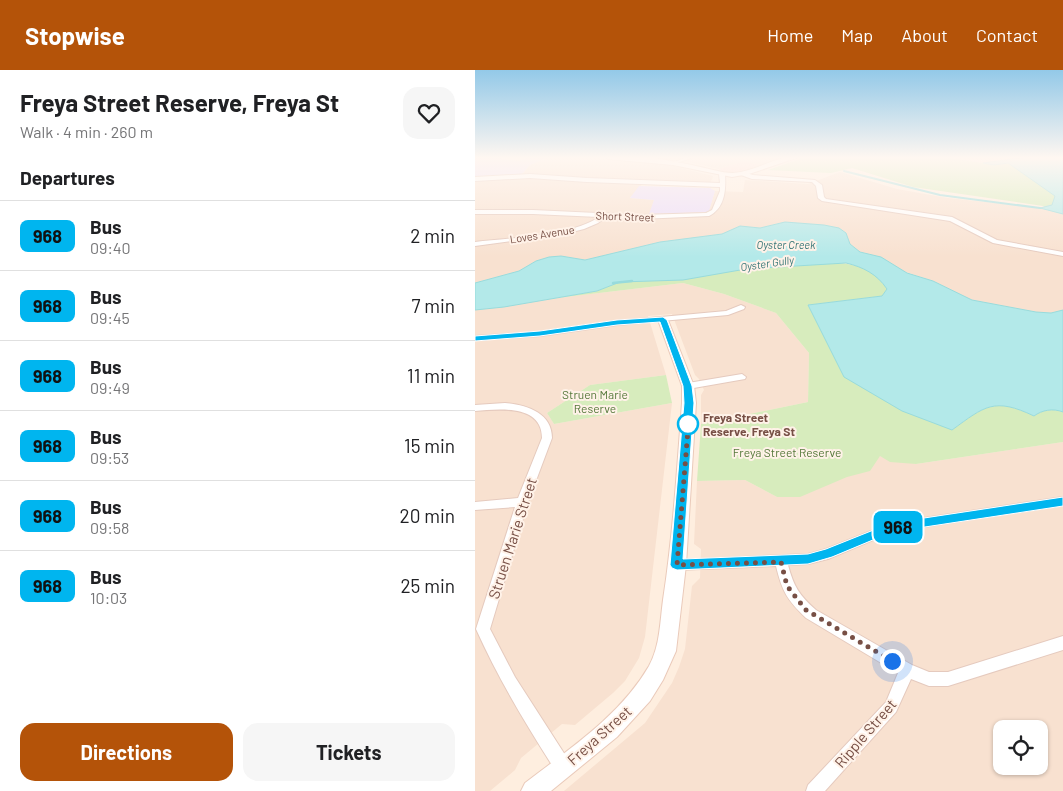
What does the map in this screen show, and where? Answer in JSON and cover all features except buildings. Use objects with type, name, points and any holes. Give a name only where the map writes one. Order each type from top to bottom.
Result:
[{"type":"street","name":"Short Street","points":[[475,212],[533,212],[605,216],[703,216],[715,211],[723,191]]},
{"type":"street","points":[[820,191],[821,198],[824,200],[952,219],[995,242],[1063,254]]},
{"type":"street","name":"Loves Avenue","points":[[475,244],[581,228],[600,221],[605,216]]},
{"type":"street","points":[[475,338],[540,334],[617,323],[728,313],[741,307]]},
{"type":"street","name":"Freya Street","points":[[533,791],[589,747],[625,713],[640,696],[661,663],[669,638],[689,417],[688,386],[663,320]]},
{"type":"street","points":[[688,386],[742,378]]},
{"type":"street","name":"Struen Marie Street","points":[[475,408],[504,406],[521,408],[537,415],[547,429],[547,438],[522,502],[483,629],[496,659],[563,767]]},
{"type":"street","points":[[677,565],[781,562],[819,557],[891,528],[1063,501]]},
{"type":"street","points":[[475,506],[522,502]]},
{"type":"street","points":[[781,562],[787,586],[806,610],[907,670],[929,679],[948,679],[1063,643]]},
{"type":"street","name":"Ripple Street","points":[[814,791],[891,707],[907,670]]},
{"type":"shaded area","points":[[475,191],[637,191],[630,198],[654,200],[650,214],[707,212],[715,191],[906,191],[948,198],[1040,208],[1063,214],[1063,310],[1051,313],[972,300],[933,281],[900,270],[884,259],[860,252],[850,244],[846,233],[839,228],[785,222],[760,228],[740,226],[722,234],[660,242],[585,260],[562,256],[549,257],[536,261],[519,271],[475,283]]},
{"type":"shaded area","points":[[636,191],[715,191],[709,211],[707,212],[649,214],[654,200],[630,198]]},
{"type":"shaded area","points":[[683,283],[724,294],[776,313],[809,353],[808,402],[701,424],[701,395],[704,390],[695,375],[672,314],[648,316],[666,375],[590,385],[547,413],[554,424],[672,403],[645,637],[639,658],[625,681],[613,693],[575,725],[562,724],[521,758],[515,770],[490,791],[475,791],[475,310]]},
{"type":"shaded area","points":[[1063,442],[1063,791],[564,791],[645,723],[672,683],[679,667],[685,649],[692,586],[700,578],[701,549],[694,544],[697,481],[745,480],[777,497],[880,456],[916,464]]},
{"type":"green space","points":[[938,191],[1054,191],[1063,214],[1040,208],[1046,208]]},
{"type":"green space","name":"Freya Street Reserve","points":[[830,263],[847,264],[863,268],[876,276],[887,289],[882,296],[808,305],[825,337],[952,430],[973,415],[990,407],[1009,407],[1034,416],[1044,411],[1055,410],[1063,412],[1063,442],[916,464],[890,462],[880,456],[870,471],[847,477],[800,497],[777,497],[745,480],[697,481],[701,424],[808,402],[809,353],[776,313],[724,294],[683,283],[557,298],[597,291],[620,282],[746,269]]},
{"type":"green space","name":"Struen Marie Reserve","points":[[666,375],[672,403],[554,424],[547,413],[590,385]]},
{"type":"water","points":[[1047,191],[1063,191],[1063,214],[1040,208],[1052,205],[1055,196]]},
{"type":"water","name":"Oyster Creek","points":[[785,222],[839,228],[846,233],[850,244],[860,252],[881,257],[907,273],[933,281],[972,300],[1036,312],[1051,313],[1063,310],[1063,412],[1048,410],[1034,416],[1009,407],[990,407],[973,415],[952,430],[902,411],[844,377],[808,305],[882,296],[887,289],[879,279],[869,272],[846,263],[746,269],[683,280],[620,282],[597,291],[475,310],[475,283],[519,271],[536,261],[549,257],[561,256],[585,260],[660,242],[722,234],[740,226],[760,228]]},
{"type":"waterway","points":[[923,191],[940,195],[1040,208]]},
{"type":"waterway","name":"Oyster Gully","points":[[613,283],[632,281]]},
{"type":"bus line","name":"968","points":[[475,338],[540,334],[617,323],[663,320],[688,386],[689,403],[677,565],[781,562],[808,559],[828,554],[891,528],[1063,501]]},
{"type":"place","name":"Freya Street Reserve, Freya St","points":[[688,424]]},
{"type":"route","points":[[688,424],[689,417],[677,565],[781,562],[787,586],[806,610],[818,619],[892,661]]}]
